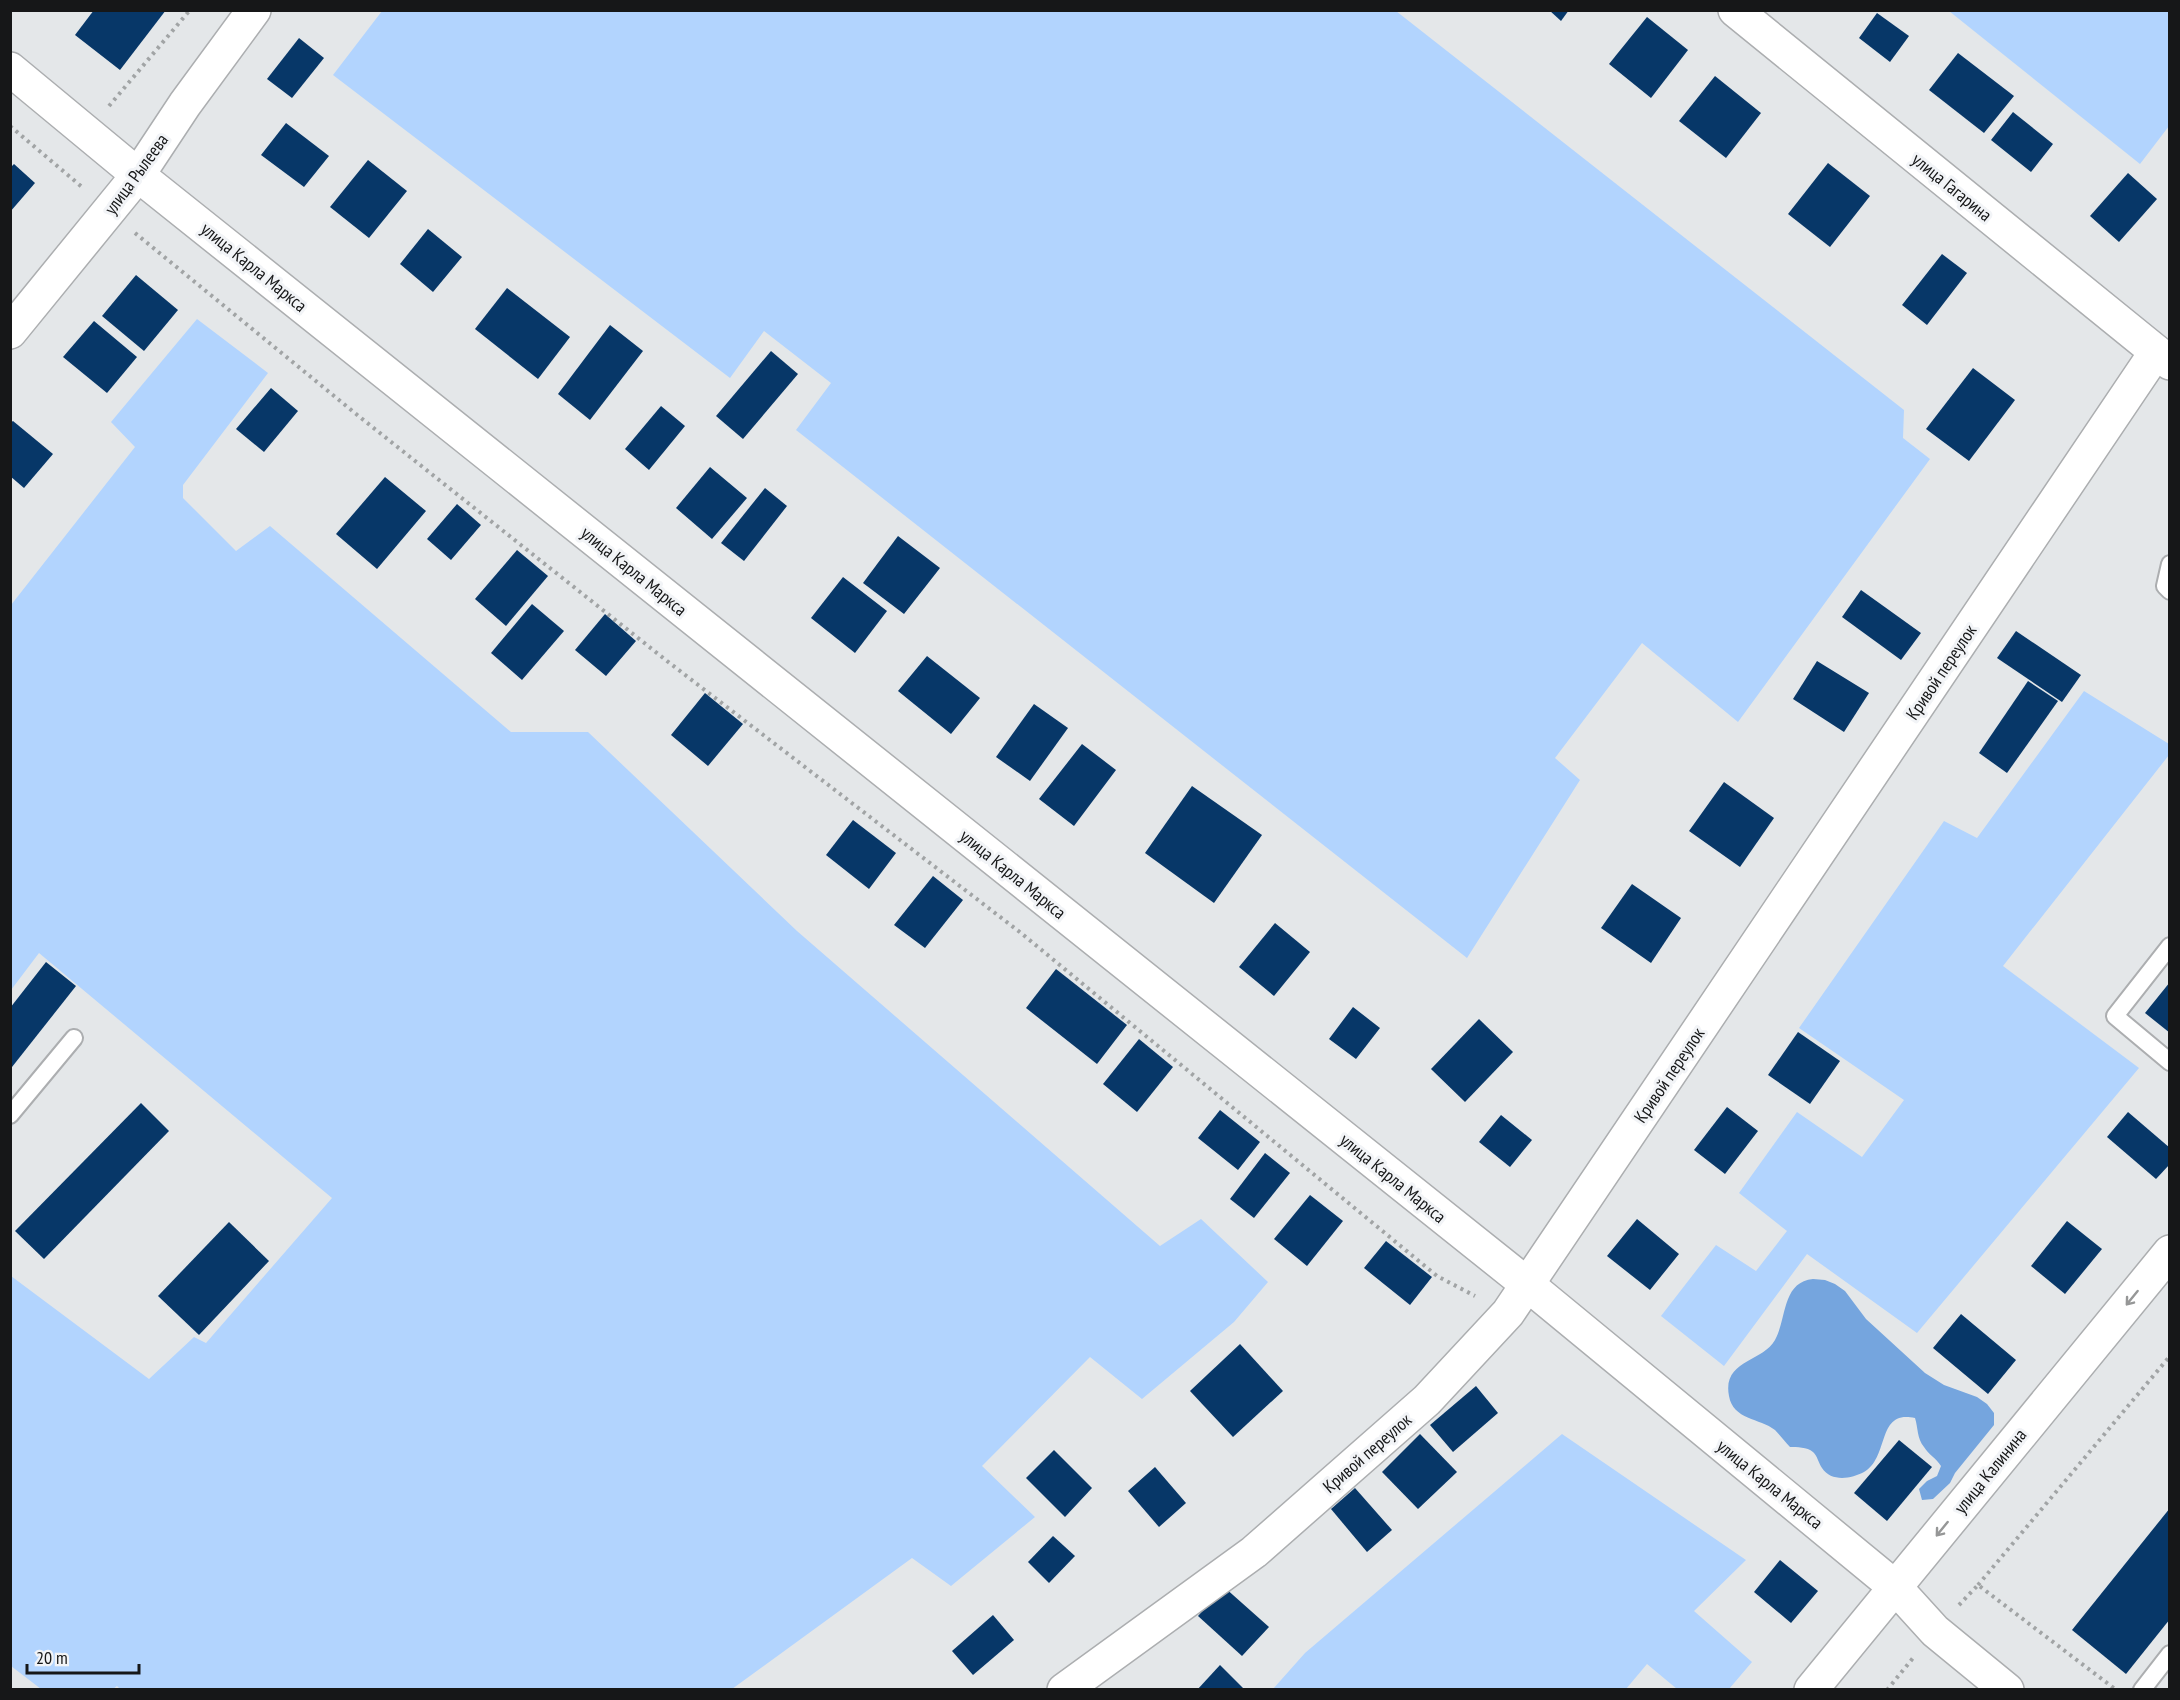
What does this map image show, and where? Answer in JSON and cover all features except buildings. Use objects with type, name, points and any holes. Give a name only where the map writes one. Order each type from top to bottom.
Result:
[{"type":"street","name":"улица Рылеева","points":[[10,332],[138,175],[185,104],[254,10]]},
{"type":"street","name":"улица Гагарина","points":[[1735,10],[2163,358]]},
{"type":"street","name":"улица Карла Маркса","points":[[10,69],[138,175],[1527,1285],[1895,1587],[1935,1631],[2007,1689]]},
{"type":"street","name":"Кривой переулок","points":[[1064,1689],[1254,1552],[1427,1400],[1508,1313],[2163,358]]},
{"type":"street","name":"улица Калинина","points":[[1811,1689],[2169,1252]]},
{"type":"lane","points":[[2169,564],[2165,586],[2169,591]]},
{"type":"lane","points":[[2169,946],[2115,1016],[2169,1062]]},
{"type":"lane","points":[[10,1114],[74,1038]]},
{"type":"lane","points":[[2142,1689],[2169,1654]]},
{"type":"path","points":[[87,133],[190,10]]},
{"type":"path","points":[[10,126],[67,173],[109,212],[361,418],[657,654],[1021,933],[1437,1275],[1508,1313]]},
{"type":"path","points":[[1935,1631],[1978,1585],[2169,1356]]},
{"type":"path","points":[[1978,1585],[2116,1689]]},
{"type":"shaded area","points":[[382,11],[1396,11],[1904,410],[1903,438],[1930,459],[1738,722],[1642,643],[1555,758],[1580,780],[1467,958],[796,430],[831,383],[764,331],[730,378],[333,75]]},
{"type":"shaded area","points":[[1949,11],[2169,11],[2169,126],[2140,164]]},
{"type":"shaded area","points":[[197,319],[268,373],[183,485],[183,498],[236,551],[270,526],[511,732],[588,732],[797,931],[1160,1246],[1201,1219],[1268,1282],[1234,1322],[1142,1399],[1090,1357],[982,1466],[1035,1517],[951,1586],[912,1558],[732,1689],[121,1690],[117,1686],[112,1690],[41,1689],[11,1666],[11,1276],[149,1379],[194,1337],[206,1343],[332,1198],[39,953],[11,990],[11,605],[135,447],[111,422]]},
{"type":"shaded area","points":[[2084,691],[2169,744],[2169,755],[2003,966],[2139,1068],[1917,1333],[1807,1254],[1724,1366],[1661,1316],[1716,1245],[1756,1271],[1787,1231],[1739,1193],[1797,1112],[1862,1157],[1904,1100],[1799,1028],[1944,821],[1977,838]]},
{"type":"shaded area","points":[[1813,1279],[1825,1280],[1845,1291],[1866,1319],[1925,1373],[1944,1385],[1977,1397],[1994,1413],[1994,1425],[1955,1473],[1950,1483],[1933,1499],[1922,1500],[1919,1489],[1927,1481],[1937,1476],[1941,1466],[1922,1444],[1915,1418],[1903,1417],[1894,1421],[1872,1465],[1864,1472],[1842,1478],[1831,1476],[1826,1472],[1811,1450],[1790,1447],[1775,1430],[1741,1414],[1732,1404],[1728,1384],[1732,1375],[1737,1368],[1762,1353],[1775,1340],[1791,1294],[1803,1282]]},
{"type":"shaded area","points":[[1562,1434],[1746,1560],[1694,1611],[1752,1662],[1729,1689],[1677,1689],[1647,1664],[1626,1689],[1273,1689],[1305,1653]]}]
